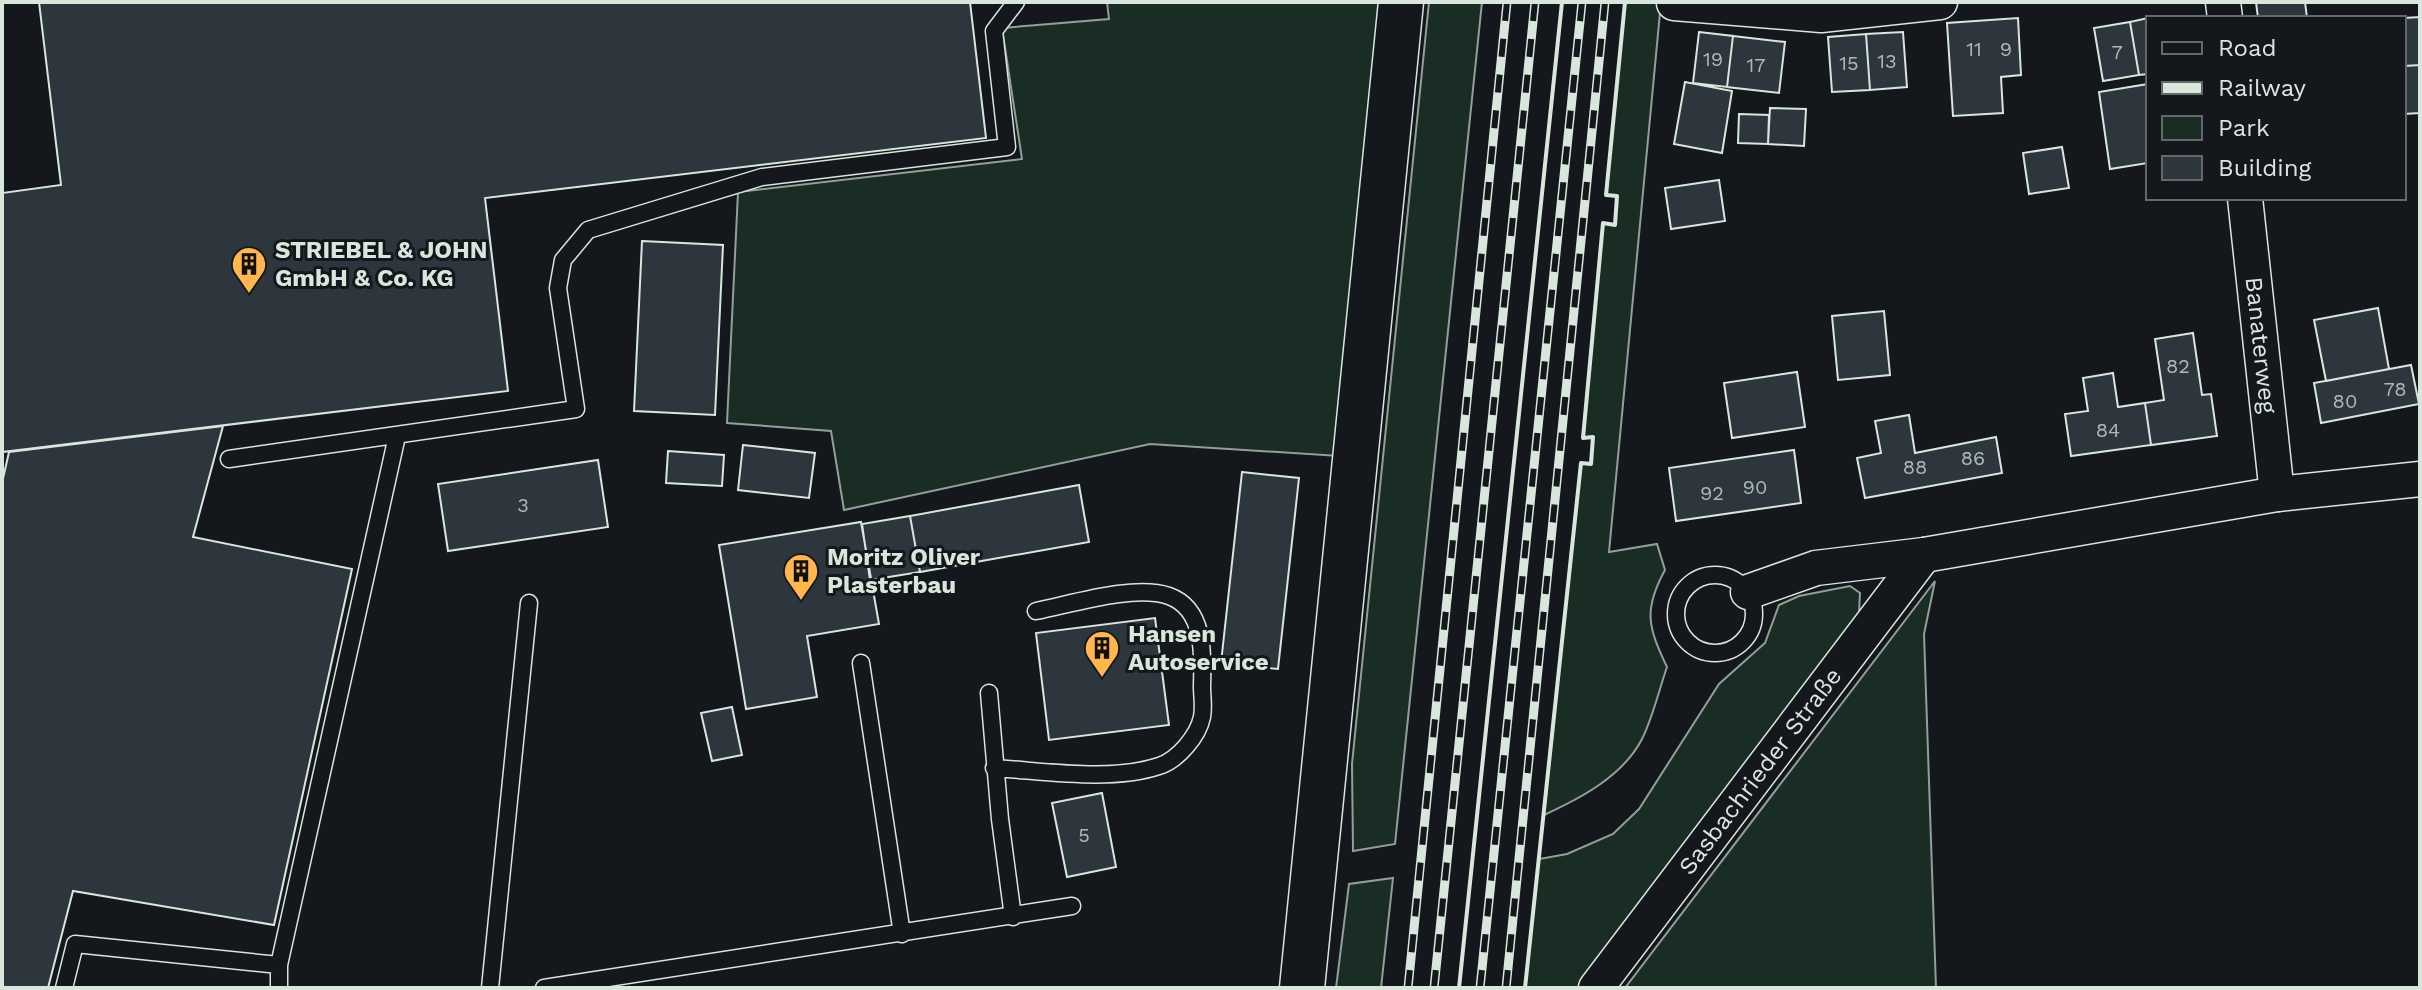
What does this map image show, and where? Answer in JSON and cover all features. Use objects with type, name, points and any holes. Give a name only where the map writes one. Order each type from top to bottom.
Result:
[{"type":"main road","points":[[1302,988],[1401,2]]},
{"type":"street","points":[[1674,3],[1821,15],[1940,2]]},
{"type":"street","name":"Banaterweg","points":[[2245,200],[2277,494]]},
{"type":"street","points":[[1748,592],[1816,568],[1924,555],[2277,494],[2420,479]]},
{"type":"street","name":"Sasbachrieder Straße","points":[[1596,988],[1924,555]]},
{"type":"lane","points":[[229,459],[576,409],[558,288],[563,260],[588,230],[762,177],[1007,147],[994,31],[1016,2]]},
{"type":"lane","points":[[279,988],[279,965],[397,436]]},
{"type":"lane","points":[[1722,575],[1737,581],[1748,592],[1754,606],[1754,621],[1749,635],[1738,647],[1724,653],[1709,653],[1694,647],[1683,637],[1677,623],[1676,608],[1682,593],[1693,581],[1722,575]]},
{"type":"lane","points":[[994,768],[1112,774],[1161,766],[1188,745],[1202,718],[1202,662],[1198,627],[1187,606],[1167,595],[1134,592],[1036,611]]},
{"type":"lane","points":[[490,988],[529,603]]},
{"type":"lane","points":[[861,663],[902,934]]},
{"type":"lane","points":[[989,693],[994,768],[1013,917]]},
{"type":"lane","points":[[544,988],[1072,906]]},
{"type":"lane","points":[[64,988],[75,944],[279,965]]},
{"type":"green space","points":[[1107,2],[1383,2],[1339,456],[1150,444],[844,510],[831,431],[727,423],[738,192],[1022,159],[1002,28],[1109,19]]},
{"type":"green space","points":[[1429,2],[1482,2],[1395,844],[1353,851],[1352,764]]},
{"type":"green space","points":[[1625,2],[1661,2],[1609,552],[1657,544],[1665,570],[1653,596],[1651,618],[1652,629],[1667,667],[1649,722],[1634,752],[1600,784],[1544,815],[1581,463],[1591,464],[1593,438],[1583,438],[1603,223],[1615,225],[1617,197],[1606,195]]},
{"type":"green space","points":[[1935,581],[1924,634],[1936,988],[1625,988]]},
{"type":"green space","points":[[1850,586],[1860,593],[1859,613],[1825,666],[1582,988],[1525,988],[1539,859],[1567,854],[1613,834],[1639,809],[1719,684],[1765,643],[1779,605],[1799,596]]},
{"type":"green space","points":[[1393,878],[1381,988],[1336,988],[1349,884]]},
{"type":"building","name":"STRIEBEL & JOHN GmbH & Co. KG","points":[[39,2],[970,2],[986,138],[485,198],[508,391],[2,452],[2,193],[61,185]]},
{"type":"building","points":[[2256,2],[2305,2],[2307,16],[2258,16]]},
{"type":"building","points":[[2420,17],[2420,65],[2406,66],[2406,18]]},
{"type":"building","points":[[2018,18],[2021,75],[2001,77],[2003,113],[1953,116],[1947,23]]},
{"type":"building","points":[[2146,18],[2146,74],[2139,75],[2130,22]]},
{"type":"building","points":[[2130,22],[2139,75],[2103,81],[2094,28]]},
{"type":"building","points":[[1699,32],[1733,36],[1727,87],[1693,83]]},
{"type":"building","points":[[1903,32],[1907,87],[1870,90],[1866,34]]},
{"type":"building","points":[[1866,34],[1870,90],[1832,92],[1828,37]]},
{"type":"building","points":[[1733,36],[1785,42],[1779,93],[1727,87]]},
{"type":"building","points":[[2420,65],[2420,113],[2406,114],[2406,66]]},
{"type":"building","points":[[1685,82],[1732,91],[1722,153],[1674,144]]},
{"type":"building","points":[[2146,84],[2146,163],[2110,169],[2099,92]]},
{"type":"building","points":[[1770,108],[1806,109],[1804,146],[1768,144]]},
{"type":"building","points":[[1739,114],[1769,115],[1768,144],[1738,143]]},
{"type":"building","points":[[2062,147],[2069,188],[2029,194],[2023,153]]},
{"type":"building","points":[[1719,180],[1725,221],[1671,229],[1665,188]]},
{"type":"building","points":[[642,241],[723,245],[715,415],[634,411]]},
{"type":"building","points":[[2378,308],[2389,369],[2326,381],[2314,320]]},
{"type":"building","points":[[1884,311],[1890,375],[1838,380],[1832,316]]},
{"type":"building","points":[[2193,333],[2202,395],[2211,394],[2217,436],[2151,445],[2145,403],[2164,400],[2155,339]]},
{"type":"building","points":[[2411,365],[2419,404],[2321,423],[2314,383]]},
{"type":"building","points":[[1797,372],[1805,427],[1732,438],[1724,383]]},
{"type":"building","points":[[2113,373],[2118,407],[2145,403],[2151,445],[2071,456],[2065,414],[2088,411],[2083,378]]},
{"type":"building","points":[[1909,415],[1915,453],[1996,437],[2002,473],[1865,498],[1857,458],[1881,453],[1875,421]]},
{"type":"building","points":[[223,426],[193,537],[352,569],[274,925],[73,891],[48,988],[2,988],[2,483],[9,452]]},
{"type":"building","points":[[743,445],[815,453],[809,498],[738,490]]},
{"type":"building","points":[[1794,450],[1801,503],[1676,521],[1669,468]]},
{"type":"building","points":[[668,451],[724,455],[722,486],[666,483]]},
{"type":"building","points":[[598,460],[608,527],[448,551],[438,484]]},
{"type":"building","points":[[1242,472],[1299,478],[1278,669],[1221,663]]},
{"type":"building","points":[[1079,485],[1089,542],[920,572],[910,516]]},
{"type":"building","points":[[910,516],[920,572],[870,580],[862,524]]},
{"type":"building","name":"Moritz Oliver Plasterbau","points":[[861,522],[879,624],[807,636],[817,697],[746,709],[719,545]]},
{"type":"building","name":"Hansen Autoservice","points":[[1155,618],[1169,725],[1049,740],[1036,633]]},
{"type":"building","points":[[732,707],[742,755],[712,761],[701,713]]},
{"type":"building","points":[[1102,793],[1116,867],[1067,877],[1052,803]]},
{"type":"railway","points":[[1408,988],[1507,2]]},
{"type":"railway","points":[[1434,988],[1535,2]]},
{"type":"railway","points":[[1480,988],[1582,2]]},
{"type":"railway","points":[[1506,988],[1605,2]]},
{"type":"wall","points":[[1459,988],[1562,2]]},
{"type":"wall","points":[[1525,988],[1581,463],[1591,464],[1593,437],[1583,438],[1603,223],[1615,225],[1617,196],[1606,195],[1625,2]]},
{"type":"place","name":"STRIEBEL & JOHN GmbH & Co. KG","points":[[249,295]]},
{"type":"place","name":"Moritz Oliver Plasterbau","points":[[801,602]]},
{"type":"place","name":"Hansen Autoservice","points":[[1102,679]]}]
